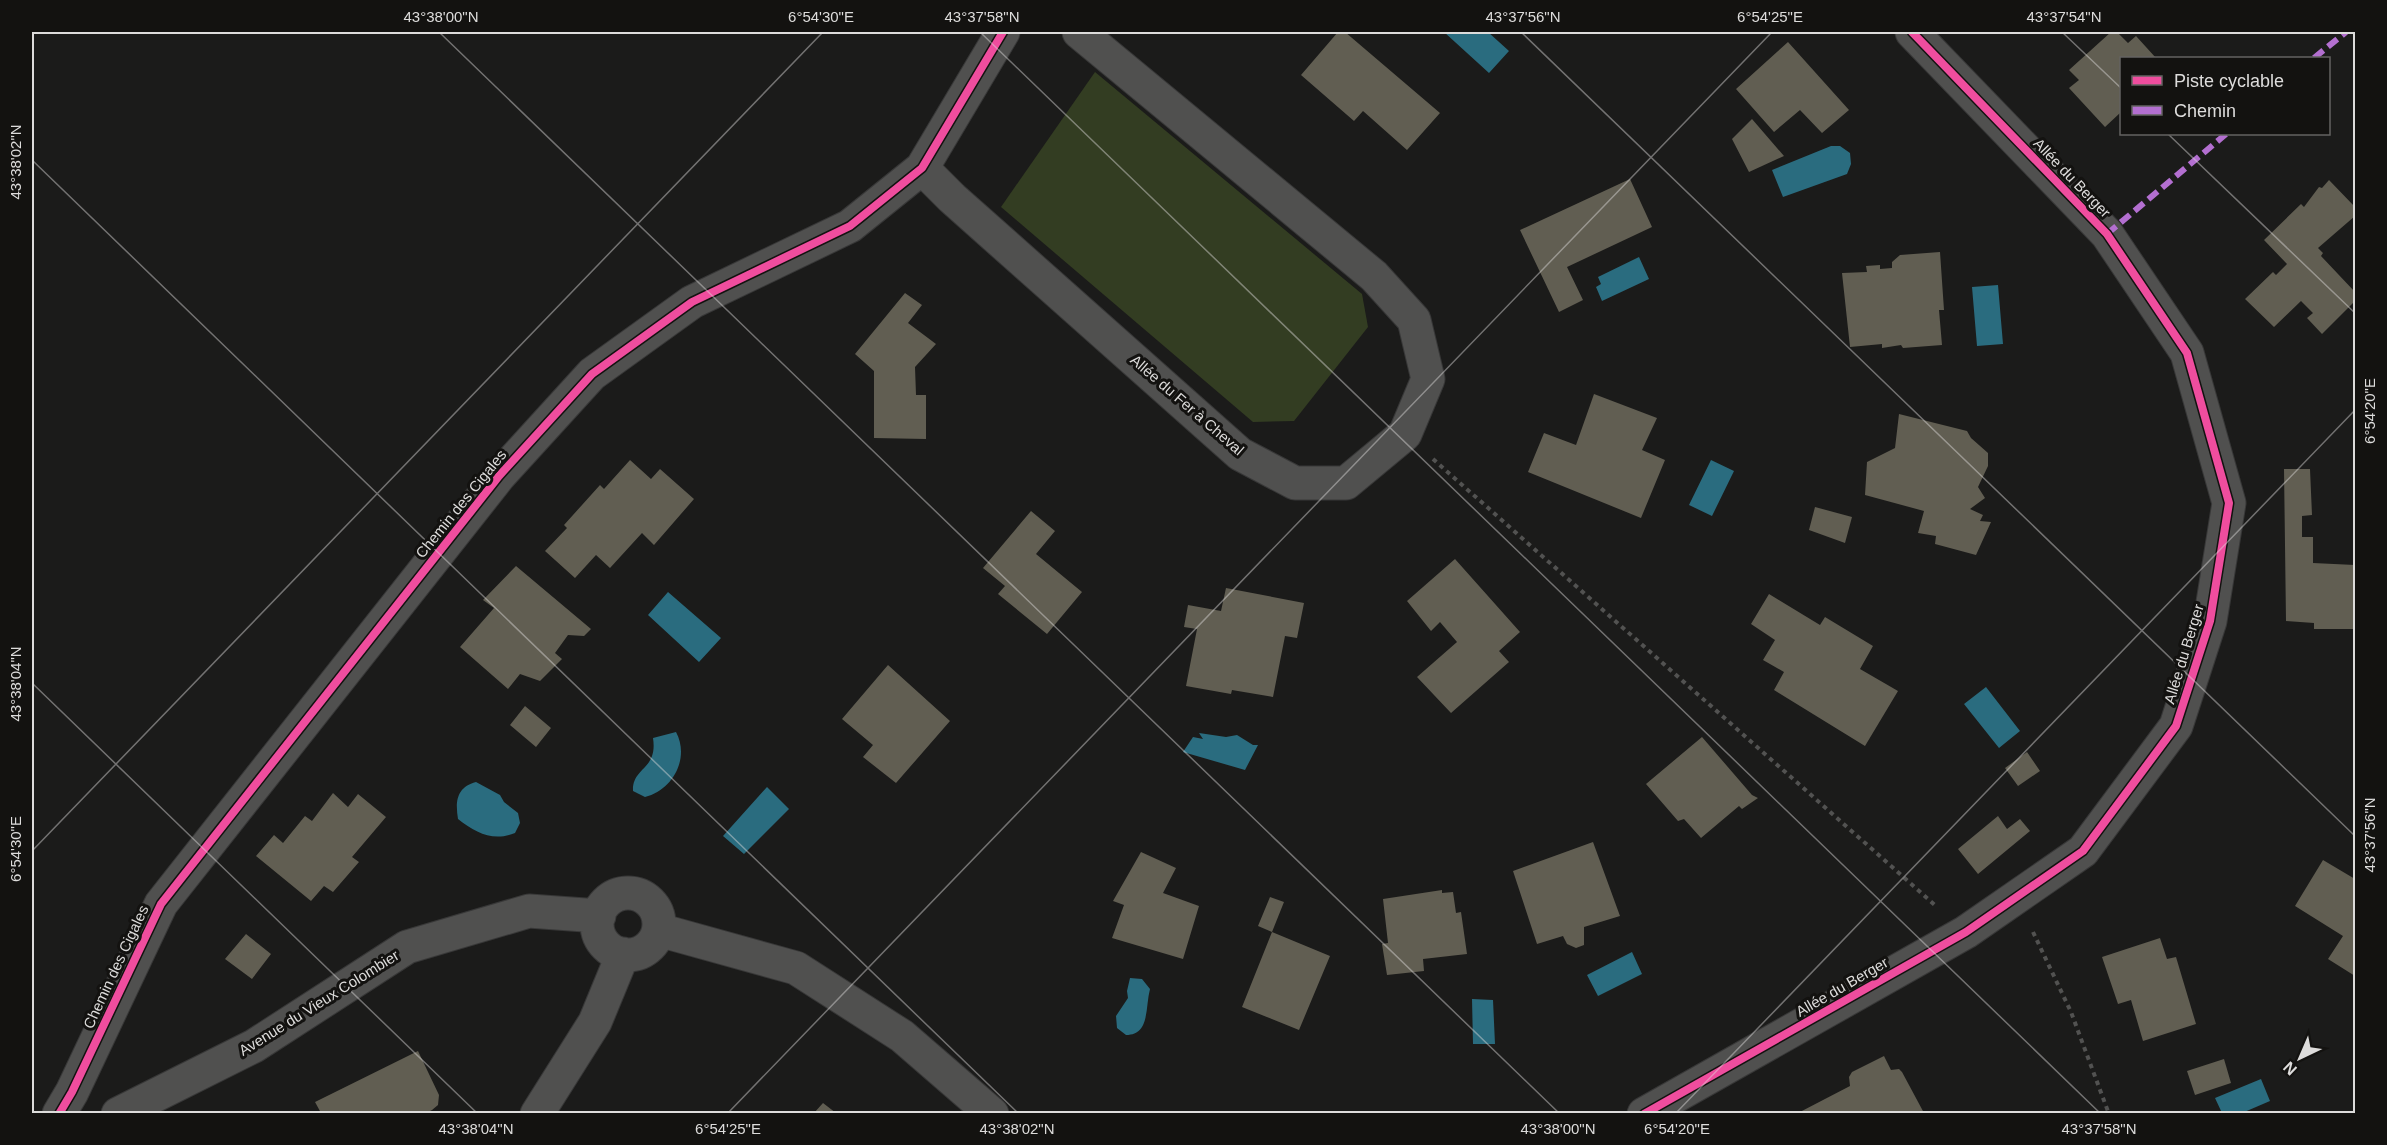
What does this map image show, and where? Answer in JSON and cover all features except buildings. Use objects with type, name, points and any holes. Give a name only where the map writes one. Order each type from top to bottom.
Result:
[{"type":"street","name":"Chemin des Cigales","points":[[59,1113],[72,1092],[161,904],[499,476],[592,374],[692,302],[850,226],[922,168],[1003,32]]},
{"type":"street","name":"Allée du Fer à Cheval","points":[[922,168],[952,198],[1240,454],[1295,483],[1346,483],[1405,435],[1428,379],[1414,320],[1374,276],[1079,32]]},
{"type":"street","name":"Allée du Berger","points":[[1644,1113],[1966,932],[2084,850],[2176,726],[2210,621],[2229,503],[2187,353],[2107,234],[1912,32]]},
{"type":"street","points":[[633,894],[650,902],[659,920],[659,930],[655,940],[648,948],[639,953],[623,954],[608,948],[601,940],[598,930],[599,916],[605,903],[614,897],[633,894]]},
{"type":"street","name":"Avenue du Vieux Colombier","points":[[118,1113],[254,1046],[407,947],[529,911],[599,916]]},
{"type":"street","points":[[659,930],[796,968],[902,1036],[992,1113]]},
{"type":"street","points":[[537,1113],[595,1022],[623,954]]},
{"type":"path","points":[[1405,435],[1966,932]]},
{"type":"path","points":[[2017,897],[2071,1012],[2109,1113]]},
{"type":"green space","points":[[1095,72],[1362,294],[1368,327],[1294,421],[1253,422],[1001,207]]},
{"type":"water","points":[[1444,32],[1488,32],[1509,51],[1489,73]]},
{"type":"water","points":[[1831,146],[1840,146],[1850,153],[1851,164],[1847,174],[1783,197],[1772,170]]},
{"type":"water","points":[[1639,257],[1649,279],[1602,301],[1596,287],[1601,284],[1598,277]]},
{"type":"water","points":[[1998,285],[2003,344],[1977,346],[1972,287]]},
{"type":"water","points":[[1711,460],[1734,471],[1712,516],[1689,505]]},
{"type":"water","points":[[668,592],[721,638],[699,662],[648,615]]},
{"type":"water","points":[[1986,687],[2020,731],[1999,748],[1964,704]]},
{"type":"water","points":[[676,732],[680,742],[680,762],[671,780],[664,788],[645,797],[633,791],[636,777],[649,763],[652,756],[653,738]]},
{"type":"water","points":[[1199,733],[1226,737],[1237,735],[1253,745],[1258,745],[1245,770],[1183,752],[1193,737],[1203,739]]},
{"type":"water","points":[[476,782],[500,795],[504,802],[518,813],[520,823],[515,833],[499,837],[485,835],[458,819],[457,801],[461,791]]},
{"type":"water","points":[[767,787],[789,809],[744,854],[723,836]]},
{"type":"water","points":[[1632,952],[1642,974],[1598,996],[1587,975]]},
{"type":"water","points":[[1130,978],[1142,979],[1150,989],[1143,1025],[1134,1034],[1126,1035],[1117,1028],[1116,1016],[1128,998]]},
{"type":"water","points":[[1472,999],[1493,1000],[1495,1044],[1473,1044]]},
{"type":"water","points":[[2261,1079],[2270,1101],[2242,1113],[2222,1113],[2215,1098]]},
{"type":"marked path","points":[[2315,57],[2346,32]]},
{"type":"marked path","points":[[2107,234],[2225,135]]},
{"type":"cycle path","points":[[59,1114],[72,1092],[161,904],[499,476],[592,374],[692,302],[850,226],[922,168],[1003,32]]},
{"type":"cycle path","points":[[1644,1114],[1966,932],[2083,851],[2176,726],[2210,621],[2229,503],[2187,353],[2107,234],[1912,32]]}]
